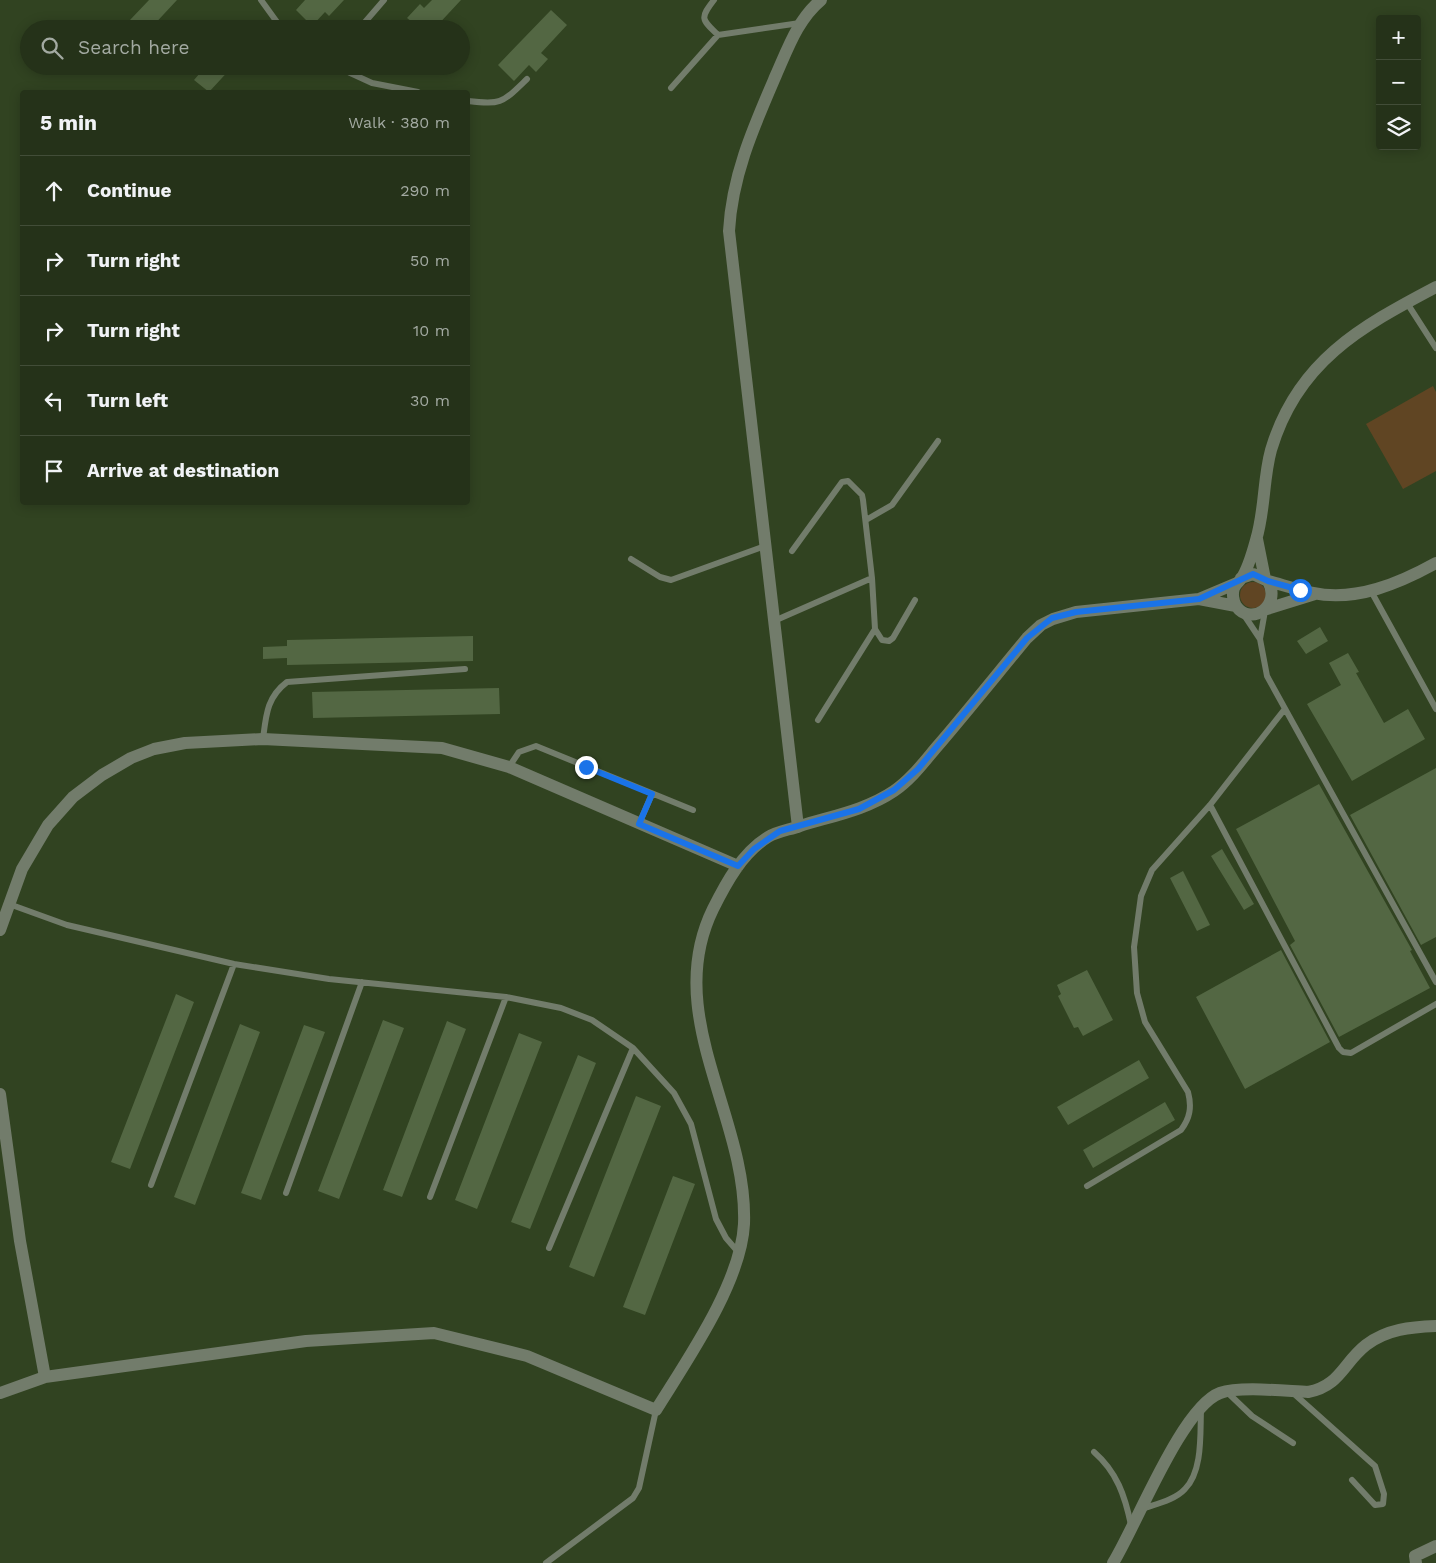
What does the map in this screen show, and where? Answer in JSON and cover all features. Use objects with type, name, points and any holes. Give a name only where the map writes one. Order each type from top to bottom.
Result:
[{"type":"street","points":[[798,827],[729,231],[731,205],[743,155],[754,124],[801,23],[821,0]]},
{"type":"street","points":[[1238,608],[1233,594],[1257,539],[1271,451],[1290,404],[1309,376],[1340,345],[1367,325],[1436,287]]},
{"type":"street","points":[[1257,539],[1267,580],[1273,595],[1266,609]]},
{"type":"street","points":[[1199,599],[1253,574],[1315,594],[1342,595],[1370,592],[1414,575],[1436,563]]},
{"type":"street","points":[[0,1393],[45,1377],[306,1341],[434,1333],[527,1356],[656,1410],[716,1310],[739,1253],[744,1226],[742,1187],[699,1022],[696,993],[697,959],[712,912],[738,866],[767,838],[780,831],[859,809],[894,790],[907,780],[1027,638],[1052,618],[1076,612],[1199,599],[1238,608],[1253,614],[1315,594]]},
{"type":"street","points":[[0,930],[22,869],[48,825],[73,797],[102,775],[131,758],[154,749],[186,742],[263,739],[442,748],[509,767],[738,866]]},
{"type":"street","points":[[0,1094],[20,1241],[45,1377]]},
{"type":"street","points":[[1113,1563],[1186,1426],[1201,1405],[1208,1399],[1226,1391],[1308,1392],[1329,1385],[1367,1344],[1390,1332],[1408,1328],[1436,1326]]},
{"type":"street","points":[[1416,1563],[1415,1556],[1417,1554],[1436,1546]]},
{"type":"lane","points":[[261,0],[275,20]]},
{"type":"lane","points":[[367,20],[384,0]]},
{"type":"lane","points":[[714,0],[704,13],[703,18],[705,23],[718,35]]},
{"type":"lane","points":[[671,88],[718,35],[801,23]]},
{"type":"lane","points":[[355,75],[372,83],[408,90]]},
{"type":"lane","points":[[470,101],[499,102],[505,100],[527,79]]},
{"type":"lane","points":[[1407,303],[1436,348]]},
{"type":"lane","points":[[866,520],[892,505],[938,441]]},
{"type":"lane","points":[[792,551],[842,482],[848,481],[862,495],[872,578],[875,630],[882,640],[889,641],[893,638],[915,600]]},
{"type":"lane","points":[[631,559],[660,577],[671,580],[766,546]]},
{"type":"lane","points":[[774,620],[872,578]]},
{"type":"lane","points":[[1370,592],[1436,709]]},
{"type":"lane","points":[[1238,608],[1260,639]]},
{"type":"lane","points":[[1266,609],[1260,639],[1267,676],[1284,710],[1436,982]]},
{"type":"lane","points":[[818,720],[875,630]]},
{"type":"lane","points":[[263,739],[269,701],[276,690],[287,682],[465,670]]},
{"type":"lane","points":[[1088,1186],[1181,1130],[1188,1116],[1190,1101],[1188,1092],[1145,1022],[1137,993],[1134,948],[1141,896],[1152,870],[1210,805],[1284,710]]},
{"type":"lane","points":[[509,767],[519,752],[536,746],[693,810]]},
{"type":"lane","points":[[639,824],[652,794]]},
{"type":"lane","points":[[1210,805],[1339,1048],[1343,1052],[1351,1053],[1436,1004]]},
{"type":"lane","points":[[9,904],[67,926],[234,964],[362,982],[506,997],[561,1008],[592,1020],[633,1048],[674,1093],[691,1124],[716,1219],[726,1238],[739,1253]]},
{"type":"lane","points":[[151,1185],[234,964]]},
{"type":"lane","points":[[286,1193],[362,982]]},
{"type":"lane","points":[[430,1198],[506,997]]},
{"type":"lane","points":[[548,1248],[633,1048]]},
{"type":"lane","points":[[1226,1391],[1252,1416],[1293,1443]]},
{"type":"lane","points":[[1291,1392],[1375,1466],[1384,1494],[1383,1504],[1375,1505],[1352,1480]]},
{"type":"lane","points":[[1141,1509],[1184,1491],[1189,1484],[1196,1464],[1201,1405]]},
{"type":"lane","points":[[546,1563],[633,1498],[639,1488],[656,1410]]},
{"type":"lane","points":[[1094,1452],[1112,1470],[1117,1480],[1125,1497],[1132,1529]]},
{"type":"shaded area","points":[[1433,386],[1436,392],[1436,471],[1403,489],[1366,424]]},
{"type":"shaded area","points":[[1253,582],[1262,586],[1266,595],[1262,604],[1253,608],[1244,604],[1240,595],[1244,586]]},
{"type":"building","points":[[149,0],[177,0],[158,20],[130,20]]},
{"type":"building","points":[[305,0],[344,0],[329,16],[325,12],[318,20],[306,20],[296,10]]},
{"type":"building","points":[[432,0],[461,0],[442,20],[410,20],[407,18],[420,4],[424,8]]},
{"type":"building","points":[[551,10],[567,25],[541,53],[548,59],[536,72],[529,65],[514,81],[498,65]]},
{"type":"building","points":[[198,75],[225,75],[211,90],[206,90],[194,80]]},
{"type":"building","points":[[1320,627],[1328,641],[1306,654],[1297,641]]},
{"type":"building","points":[[473,636],[473,661],[287,665],[287,658],[263,659],[263,647],[287,646],[287,640]]},
{"type":"building","points":[[1348,653],[1359,672],[1356,673],[1384,723],[1408,709],[1425,739],[1352,781],[1307,704],[1341,685],[1329,663]]},
{"type":"building","points":[[499,688],[500,714],[313,718],[312,692]]},
{"type":"building","points":[[1436,768],[1436,937],[1421,945],[1350,815]]},
{"type":"building","points":[[1319,784],[1412,950],[1410,951],[1430,988],[1339,1037],[1290,945],[1295,941],[1236,829]]},
{"type":"building","points":[[1222,849],[1254,904],[1244,910],[1211,856]]},
{"type":"building","points":[[1183,871],[1210,925],[1197,931],[1170,878]]},
{"type":"building","points":[[1281,950],[1330,1042],[1245,1089],[1196,997]]},
{"type":"building","points":[[1087,970],[1113,1020],[1083,1036],[1078,1027],[1074,1028],[1058,996],[1061,994],[1057,985]]},
{"type":"building","points":[[176,994],[194,1002],[130,1169],[111,1162]]},
{"type":"building","points":[[383,1020],[404,1028],[339,1199],[318,1191]]},
{"type":"building","points":[[447,1021],[466,1029],[402,1197],[383,1190]]},
{"type":"building","points":[[240,1024],[260,1032],[195,1205],[174,1197]]},
{"type":"building","points":[[304,1025],[325,1032],[261,1200],[241,1193]]},
{"type":"building","points":[[519,1033],[542,1042],[477,1209],[455,1200]]},
{"type":"building","points":[[578,1055],[596,1063],[530,1229],[511,1222]]},
{"type":"building","points":[[1139,1060],[1149,1078],[1068,1125],[1057,1107]]},
{"type":"building","points":[[636,1096],[661,1106],[594,1277],[569,1267]]},
{"type":"building","points":[[1165,1102],[1175,1120],[1093,1168],[1083,1150]]},
{"type":"building","points":[[673,1176],[695,1184],[645,1315],[623,1307]]},
{"type":"route","points":[[586,767],[652,794],[639,824],[738,866],[767,838],[780,831],[859,809],[876,801],[907,780],[949,733],[1027,638],[1052,618],[1076,612],[1199,599],[1253,574],[1268,581],[1300,590]]}]
